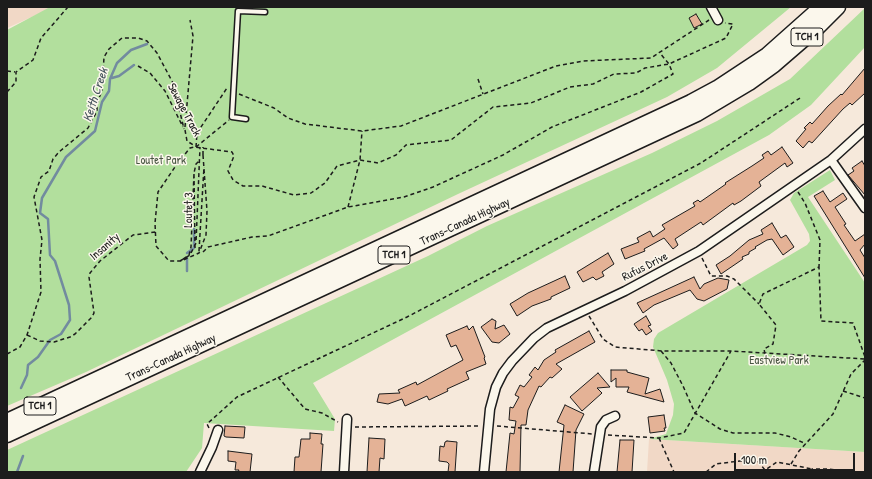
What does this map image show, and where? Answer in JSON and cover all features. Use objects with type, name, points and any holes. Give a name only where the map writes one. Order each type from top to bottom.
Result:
[{"type":"highway","name":"Trans-Canada Highway","points":[[7,421],[691,102],[717,88],[767,55],[821,7]]},
{"type":"highway","name":"Trans-Canada Highway","points":[[7,435],[697,114],[743,87],[774,64],[818,27],[838,7]]},
{"type":"highway","points":[[7,411],[35,399],[73,390]]},
{"type":"street","points":[[711,7],[718,20]]},
{"type":"street","name":"Rufus Drive","points":[[484,472],[490,409],[496,387],[503,373],[520,352],[548,328],[625,291],[699,251],[794,187],[831,160],[865,129]]},
{"type":"street","points":[[831,160],[865,208]]},
{"type":"street","points":[[594,472],[601,427],[606,420],[615,416]]},
{"type":"street","points":[[344,472],[347,423]]},
{"type":"street","points":[[200,472],[216,434]]},
{"type":"lane","points":[[246,119],[232,117],[238,11],[265,12]]},
{"type":"path","points":[[7,71],[16,72],[33,60],[41,38],[68,7]]},
{"type":"path","points":[[196,147],[197,133],[228,86],[234,86],[238,93],[274,108],[288,118],[300,122],[362,131],[402,126],[556,66],[583,61],[651,58],[712,18],[733,24],[726,38],[669,64],[645,68],[636,73],[614,74],[593,84],[570,87],[531,103],[493,107],[451,140],[406,145],[396,155],[378,163],[360,160],[337,166],[325,183],[311,193],[294,195],[262,186],[243,186],[233,180],[228,170],[234,156],[232,152],[203,147],[190,148],[158,192],[155,223],[156,246],[169,260],[176,262],[185,260],[196,254],[203,245],[206,235],[207,211],[203,155]]},
{"type":"path","points":[[184,129],[193,36],[190,20]]},
{"type":"path","points":[[7,354],[20,347],[27,335],[41,292],[40,259],[42,240],[34,197],[41,177],[49,171],[53,159],[88,128],[94,119],[104,82],[104,57],[109,49],[122,38],[138,38],[147,41],[157,53],[174,84],[184,129]]},
{"type":"path","points":[[203,252],[208,247],[252,237],[268,236],[348,207],[404,197],[433,187],[503,155],[552,127],[641,92],[673,74],[669,64],[659,52]]},
{"type":"path","name":"Sewage Track","points":[[138,66],[144,68],[150,73],[165,91],[184,129],[188,141],[196,147]]},
{"type":"path","points":[[7,92],[16,82],[16,72]]},
{"type":"path","points":[[478,79],[483,94]]},
{"type":"path","points":[[216,434],[207,424],[236,397],[407,317],[701,163],[800,98]]},
{"type":"path","points":[[196,147],[222,127],[232,117]]},
{"type":"path","points":[[348,207],[360,160],[362,131]]},
{"type":"path","name":"Loutet 3","points":[[195,250],[198,227],[200,147]]},
{"type":"path","points":[[196,254],[201,239],[203,147]]},
{"type":"path","points":[[176,262],[189,255],[191,247],[194,172],[196,164],[200,160]]},
{"type":"path","points":[[176,262],[188,258],[195,250],[196,180],[194,172]]},
{"type":"path","points":[[794,187],[805,203],[820,240],[819,268],[821,321],[853,323],[865,358]]},
{"type":"path","name":"Insanity","points":[[27,335],[40,341],[54,342],[75,334],[92,318],[94,312],[89,277],[90,273],[100,261],[132,236],[156,232]]},
{"type":"path","points":[[699,251],[711,276],[727,276],[734,279],[759,304],[776,325],[773,344],[764,349],[765,354]]},
{"type":"path","points":[[759,304],[762,294],[819,268]]},
{"type":"path","points":[[586,309],[594,327],[604,340],[615,347],[661,351],[731,351],[765,354],[865,358]]},
{"type":"path","points":[[661,351],[671,363],[695,413],[720,429],[733,433],[775,433],[791,437],[806,444]]},
{"type":"path","points":[[674,472],[659,438],[684,433],[731,351]]},
{"type":"path","points":[[791,464],[806,444],[833,414],[851,374],[865,358]]},
{"type":"path","points":[[278,377],[305,409],[322,413],[347,423],[488,426],[528,429]]},
{"type":"path","points":[[843,391],[865,398]]},
{"type":"path","points":[[706,472],[716,464],[756,459],[765,470],[777,462],[812,469],[860,472]]},
{"type":"shaded area","points":[[7,7],[54,7],[7,28]]},
{"type":"shaded area","points":[[649,439],[865,452],[865,472],[647,472]]},
{"type":"green space","name":"Loutet Park","points":[[50,7],[791,7],[717,68],[667,97],[458,194],[86,372],[7,406],[7,30]]},
{"type":"green space","points":[[865,8],[865,47],[811,105],[769,135],[313,383],[335,419],[334,431],[204,423],[202,448],[186,472],[7,472],[7,450],[428,256],[487,226],[652,153],[717,121],[790,79]]},
{"type":"green space","name":"Eastview Park","points":[[830,170],[835,180],[808,197],[865,283],[865,452],[649,439],[666,434],[673,415],[674,404],[667,380],[653,347],[654,339],[658,333],[807,245],[810,241],[809,234],[790,200],[794,193]]},
{"type":"building","points":[[696,14],[702,24],[694,28],[689,18]]},
{"type":"building","points":[[865,68],[865,93],[852,105],[850,103],[843,109],[812,143],[809,141],[803,148],[796,141],[806,129],[804,128],[810,122],[812,124],[828,106],[841,94],[842,95]]},
{"type":"building","points":[[782,147],[793,163],[787,167],[785,163],[759,182],[761,186],[741,201],[734,205],[733,203],[703,225],[701,222],[675,239],[678,245],[673,249],[664,238],[644,249],[645,251],[625,259],[621,249],[639,242],[637,238],[650,231],[653,237],[665,229],[662,225],[695,206],[693,203],[698,200],[700,202],[726,184],[725,183],[764,158],[762,155],[768,151],[771,155]]},
{"type":"building","points":[[862,161],[865,166],[865,195],[848,175],[854,171],[852,168]]},
{"type":"building","points":[[823,191],[830,202],[843,193],[847,199],[835,207],[846,224],[844,225],[855,241],[865,234],[865,244],[860,250],[865,258],[865,278],[814,196]]},
{"type":"building","points":[[772,223],[781,238],[786,235],[794,247],[783,255],[772,239],[767,240],[755,247],[756,248],[749,252],[749,254],[742,257],[743,259],[721,274],[716,265],[730,256],[749,240],[763,234],[761,230]]},
{"type":"building","points":[[608,253],[614,264],[602,272],[604,276],[596,280],[593,277],[583,282],[577,272]]},
{"type":"building","points":[[565,276],[570,288],[551,297],[551,299],[532,306],[517,316],[510,304],[528,293]]},
{"type":"building","points":[[694,277],[700,289],[704,284],[718,278],[729,280],[727,289],[704,301],[697,299],[690,290],[654,305],[643,313],[637,303]]},
{"type":"building","points":[[646,316],[651,325],[648,326],[652,331],[646,335],[642,329],[639,331],[634,324]]},
{"type":"building","points":[[492,319],[496,321],[495,329],[504,325],[510,334],[499,343],[492,342],[481,327]]},
{"type":"building","points":[[467,326],[469,330],[473,326],[485,357],[486,364],[466,372],[469,379],[447,389],[448,391],[429,400],[427,396],[405,406],[402,399],[388,404],[377,402],[379,394],[400,393],[398,390],[416,382],[417,385],[463,360],[456,345],[451,347],[446,335]]},
{"type":"building","points":[[589,331],[595,342],[556,364],[562,369],[552,378],[550,377],[541,387],[539,386],[528,410],[526,425],[521,425],[520,472],[506,472],[510,433],[514,434],[516,421],[509,420],[510,407],[513,408],[519,397],[515,395],[520,385],[524,387],[532,377],[529,375],[535,367],[538,370],[544,360],[556,352],[555,350]]},
{"type":"building","points":[[611,370],[627,370],[627,372],[649,378],[645,394],[660,389],[664,402],[627,392],[629,387],[616,387],[616,378],[611,382]]},
{"type":"building","points":[[598,373],[610,387],[597,388],[602,393],[582,411],[570,397]]},
{"type":"building","points":[[565,405],[584,414],[576,430],[573,472],[559,472],[564,425],[557,422]]},
{"type":"building","points":[[664,415],[665,431],[650,433],[648,417]]},
{"type":"building","points":[[225,426],[245,427],[244,438],[224,436]]},
{"type":"building","points":[[310,433],[322,434],[321,444],[323,444],[321,472],[294,472],[295,457],[299,457],[301,439],[310,439]]},
{"type":"building","points":[[369,438],[385,439],[384,459],[380,458],[379,472],[367,472]]},
{"type":"building","points":[[620,440],[634,440],[632,472],[617,472]]},
{"type":"building","points":[[445,442],[457,442],[455,472],[448,472],[449,464],[447,462],[439,461],[440,446],[444,447]]},
{"type":"building","points":[[228,451],[252,454],[250,472],[238,472],[239,470],[235,470],[236,462],[228,461]]},
{"type":"waterway","name":"Keith Creek","points":[[21,388],[27,375],[28,365],[38,357],[50,340],[61,334],[70,320],[69,305],[55,261],[50,255],[48,219],[40,213],[42,198],[66,157],[95,131],[102,102],[109,91],[110,79],[117,63],[131,50],[147,44]]},
{"type":"waterway","points":[[112,78],[119,76],[134,65]]},
{"type":"waterway","points":[[187,253],[194,248],[194,229]]},
{"type":"waterway","points":[[187,258],[187,271]]},
{"type":"waterway","name":"Keith Creek","points":[[17,472],[23,456]]}]
